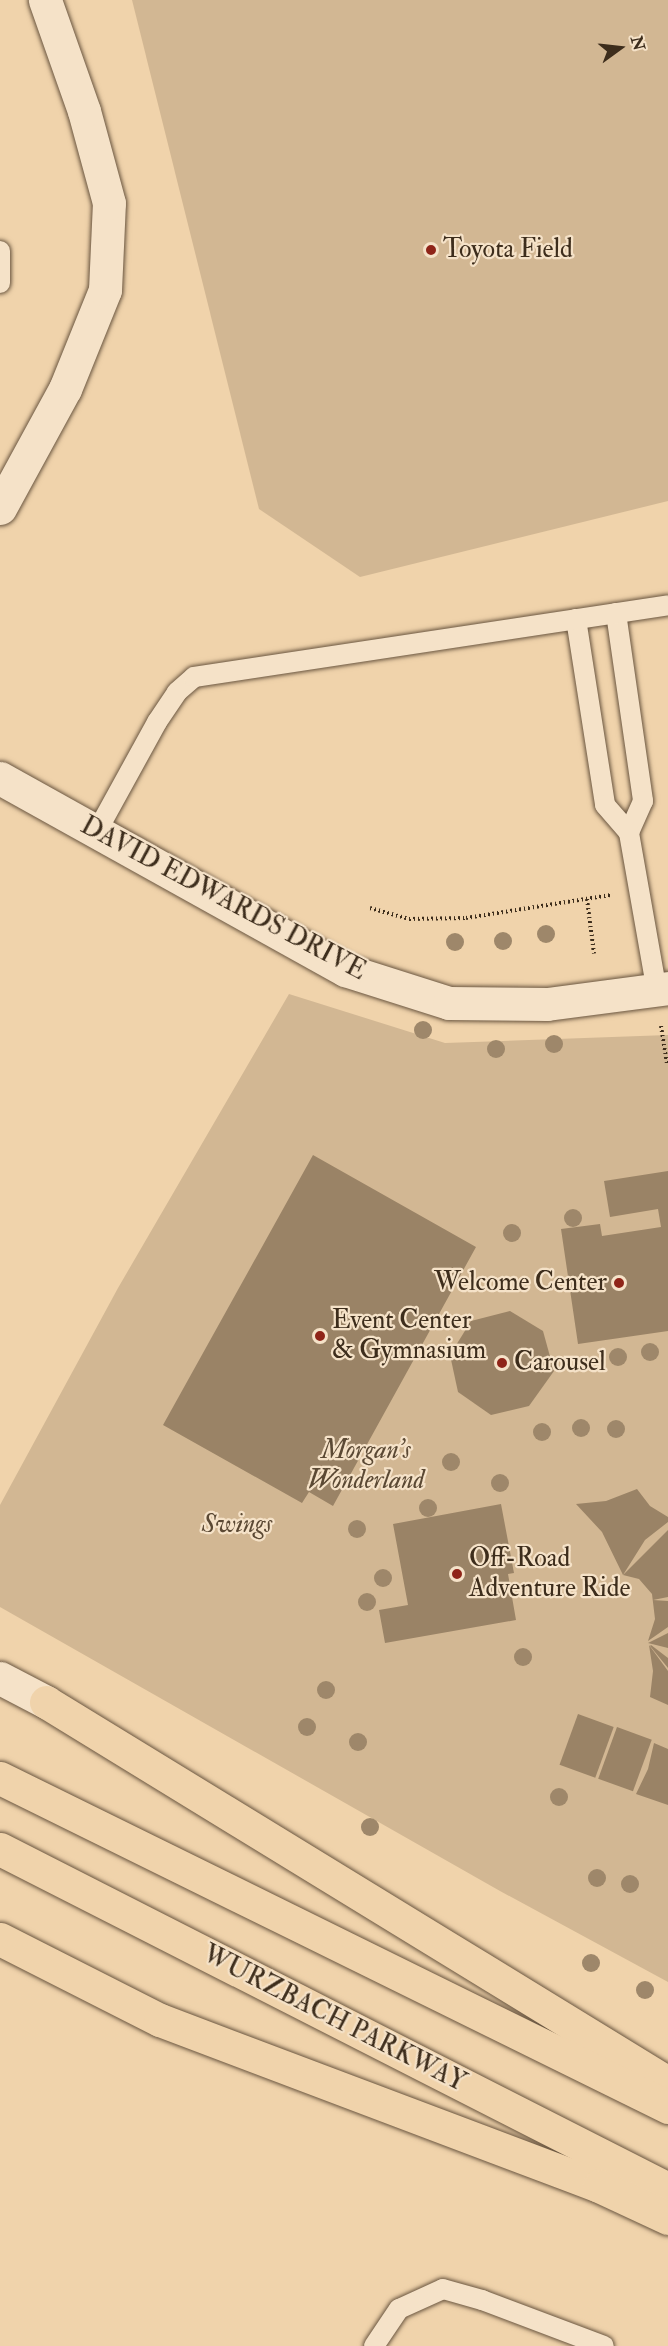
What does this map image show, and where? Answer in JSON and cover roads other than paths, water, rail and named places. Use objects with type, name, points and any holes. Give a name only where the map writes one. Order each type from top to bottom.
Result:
[{"type":"highway","points":[[46,1702],[668,2083]]},
{"type":"highway","points":[[0,1778],[668,2107]]},
{"type":"highway","name":"WURZBACH PARKWAY","points":[[0,1848],[668,2189]]},
{"type":"highway","points":[[0,1939],[160,2020],[599,2186],[668,2218]]},
{"type":"street","points":[[0,508],[65,389],[105,290],[109,203],[84,111],[45,0]]},
{"type":"street","name":"DAVID EDWARDS DRIVE","points":[[0,778],[345,970],[449,1003],[547,1004],[662,990]]},
{"type":"street","points":[[0,1678],[46,1702]]},
{"type":"lane","points":[[0,252],[0,283]]},
{"type":"lane","points":[[96,833],[157,722],[177,692],[194,677],[668,605]]},
{"type":"lane","points":[[616,613],[643,801],[629,833]]},
{"type":"lane","points":[[576,619],[606,805],[629,833],[639,891],[662,990]]},
{"type":"lane","points":[[374,2346],[399,2309],[443,2289],[482,2300],[604,2346]]},
{"type":"place","name":"Toyota Field","points":[[431,250]]},
{"type":"place","name":"Welcome Center","points":[[619,1283]]},
{"type":"place","name":"Event Center & Gymnasium","points":[[320,1336]]},
{"type":"place","name":"Carousel","points":[[502,1363]]},
{"type":"place","name":"Off-Road Adventure Ride","points":[[457,1574]]},
{"type":"park label","name":"Morgan's Wonderland","points":[[366,1466]]},
{"type":"park label","name":"Swings","points":[[237,1525]]}]
